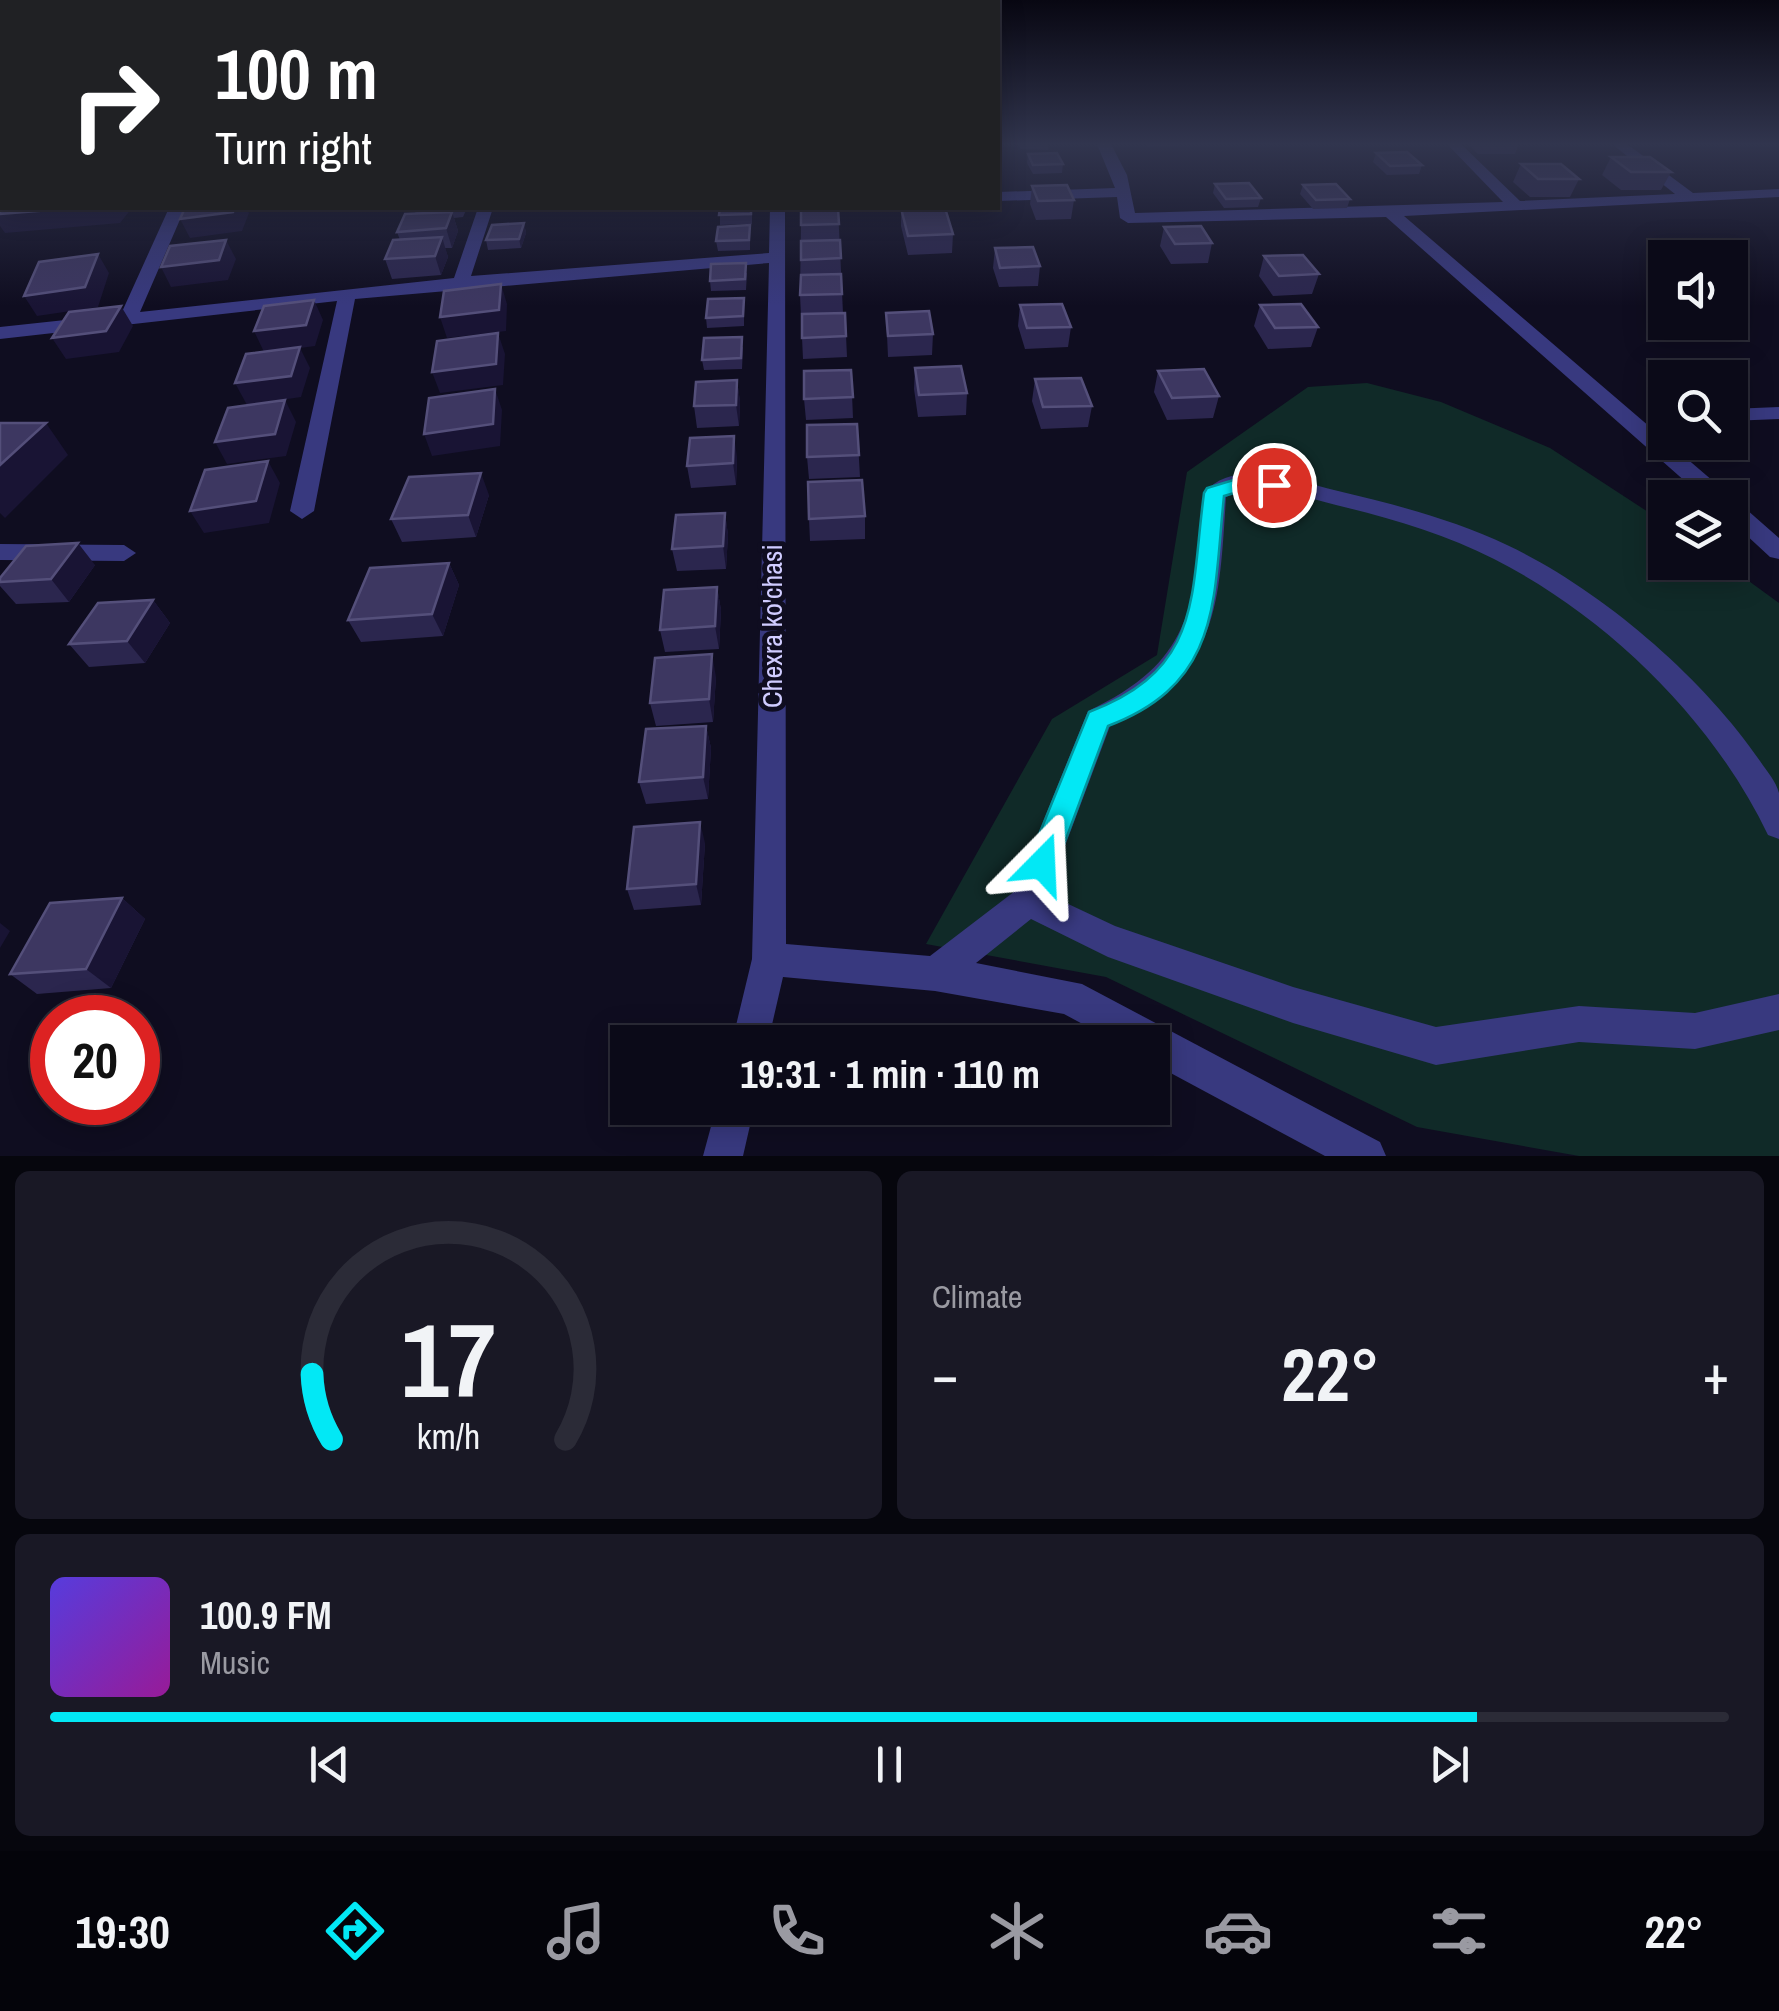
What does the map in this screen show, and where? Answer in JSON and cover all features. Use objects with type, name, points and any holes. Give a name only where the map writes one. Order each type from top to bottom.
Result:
[{"type":"street","points":[[1123,198],[1128,218],[1390,212],[1691,198]]},
{"type":"street","points":[[1508,198],[1516,206]]},
{"type":"street","points":[[129,316],[176,210]]},
{"type":"street","points":[[461,282],[484,210]]},
{"type":"street","name":"Chexra ko'chasi","points":[[754,1025],[769,959],[774,258],[778,210]]},
{"type":"street","points":[[1390,212],[1700,480]]},
{"type":"street","points":[[0,334],[129,316],[461,282],[774,258]]},
{"type":"street","points":[[302,511],[347,295]]},
{"type":"street","points":[[1748,414],[1779,413]]},
{"type":"street","points":[[1632,420],[1648,419]]},
{"type":"street","points":[[936,974],[1028,901],[1098,719],[1126,708],[1172,674],[1197,631],[1214,493],[1250,481],[1378,506],[1518,560],[1585,606],[1660,668],[1728,739],[1770,798],[1779,825]]},
{"type":"street","points":[[1748,523],[1779,551]]},
{"type":"street","points":[[0,552],[124,552]]},
{"type":"street","points":[[1028,901],[1108,940],[1293,1005],[1436,1046],[1579,1024],[1695,1031],[1779,1012]]},
{"type":"street","points":[[769,959],[936,974],[1070,998],[1119,1025]]},
{"type":"street","points":[[1170,1053],[1366,1156]]},
{"type":"street","points":[[723,1156],[730,1125]]},
{"type":"green space","points":[[1367,383],[1441,402],[1550,448],[1648,512],[1648,580],[1747,580],[1779,603],[1779,1156],[1579,1156],[1417,1127],[1106,977],[926,944],[1052,719],[1157,655],[1187,472],[1308,387]]},
{"type":"building","points":[[1037,198],[1074,200],[1038,201]]},
{"type":"building","points":[[0,210],[50,210],[0,214]]},
{"type":"building","points":[[184,210],[234,210],[233,212],[180,219]]},
{"type":"building","points":[[720,210],[751,210],[751,214],[719,215]]},
{"type":"building","points":[[801,210],[838,210],[839,224],[801,225]]},
{"type":"building","points":[[902,210],[946,210],[953,234],[908,236]]},
{"type":"building","points":[[452,212],[446,228],[397,232],[405,214]]},
{"type":"building","points":[[524,223],[519,239],[486,240],[492,225]]},
{"type":"building","points":[[750,225],[749,240],[716,241],[718,227]]},
{"type":"building","points":[[1201,226],[1212,243],[1175,244],[1164,227]]},
{"type":"building","points":[[442,237],[435,256],[385,259],[393,240]]},
{"type":"building","points":[[226,240],[219,260],[161,267],[170,246]]},
{"type":"building","points":[[840,240],[841,258],[801,260],[801,241]]},
{"type":"building","points":[[1033,247],[1040,266],[1000,268],[995,248]]},
{"type":"building","points":[[98,254],[85,287],[24,296],[39,262]]},
{"type":"building","points":[[1303,255],[1319,274],[1279,276],[1264,256]]},
{"type":"building","points":[[746,263],[745,279],[710,281],[711,264]]},
{"type":"building","points":[[841,274],[842,294],[800,295],[801,275]]},
{"type":"building","points":[[501,284],[499,310],[440,317],[444,291]]},
{"type":"building","points":[[744,298],[743,316],[706,318],[708,299]]},
{"type":"building","points":[[314,300],[306,325],[254,331],[264,306]]},
{"type":"building","points":[[1062,304],[1071,327],[1027,328],[1020,305]]},
{"type":"building","points":[[1301,304],[1318,327],[1275,328],[1260,305]]},
{"type":"building","points":[[121,306],[106,331],[52,338],[69,312]]},
{"type":"building","points":[[929,311],[933,334],[888,336],[886,313]]},
{"type":"building","points":[[845,313],[846,336],[802,338],[802,314]]},
{"type":"building","points":[[498,333],[496,364],[432,372],[437,341]]},
{"type":"building","points":[[742,337],[741,358],[702,360],[704,338]]},
{"type":"building","points":[[300,347],[291,376],[235,383],[246,354]]},
{"type":"building","points":[[961,366],[967,393],[919,395],[915,368]]},
{"type":"building","points":[[1204,369],[1219,396],[1172,398],[1158,371]]},
{"type":"building","points":[[851,370],[853,397],[804,399],[804,371]]},
{"type":"building","points":[[1081,378],[1092,406],[1043,407],[1035,379]]},
{"type":"building","points":[[737,380],[736,405],[694,406],[696,382]]},
{"type":"building","points":[[495,389],[493,424],[424,434],[429,398]]},
{"type":"building","points":[[285,400],[275,434],[215,442],[228,408]]},
{"type":"building","points":[[0,423],[46,423],[0,465]]},
{"type":"building","points":[[857,424],[859,455],[807,457],[807,425]]},
{"type":"building","points":[[734,436],[733,463],[687,466],[690,438]]},
{"type":"building","points":[[268,461],[256,501],[190,511],[205,470]]},
{"type":"building","points":[[481,473],[468,515],[391,519],[409,477]]},
{"type":"building","points":[[862,480],[865,516],[809,519],[808,482]]},
{"type":"building","points":[[725,513],[723,546],[672,549],[676,515]]},
{"type":"building","points":[[78,543],[51,579],[0,582],[26,546]]},
{"type":"building","points":[[449,563],[432,614],[348,620],[370,568]]},
{"type":"building","points":[[717,587],[715,626],[660,630],[664,590]]},
{"type":"building","points":[[153,600],[127,641],[69,644],[98,603]]},
{"type":"building","points":[[712,654],[709,699],[650,703],[655,658]]},
{"type":"building","points":[[706,726],[703,777],[639,782],[646,729]]},
{"type":"building","points":[[700,822],[696,884],[627,889],[634,827]]},
{"type":"building","points":[[122,898],[86,969],[10,974],[50,903]]},
{"type":"route","points":[[1042,864],[1098,719],[1126,708],[1172,674],[1197,631],[1207,577],[1214,493],[1250,481],[1274,485]]}]
